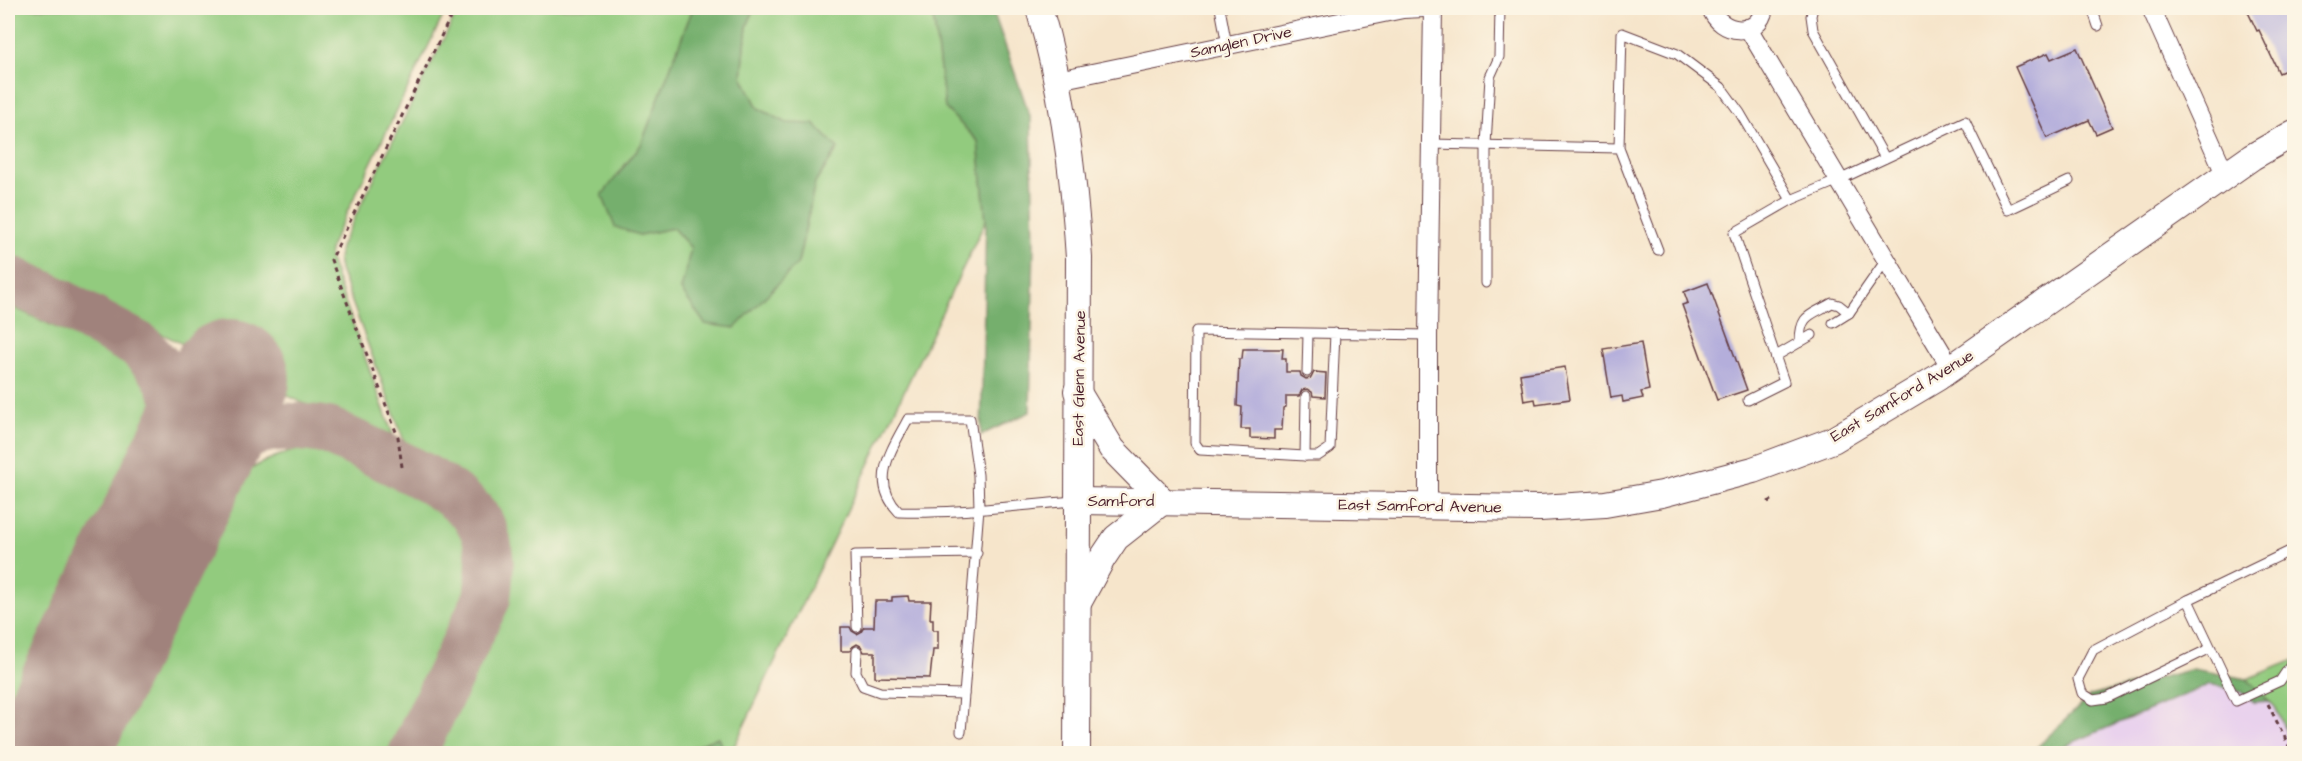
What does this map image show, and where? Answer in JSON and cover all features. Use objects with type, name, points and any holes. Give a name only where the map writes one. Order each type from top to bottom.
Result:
[{"type":"street","name":"East Glenn Avenue","points":[[1039,8],[1058,80],[1077,209],[1080,288],[1077,391],[1077,753]]},
{"type":"street","name":"Samglen Drive","points":[[1058,80],[1227,45],[1370,11],[1424,8]]},
{"type":"street","points":[[1428,506],[1433,8]]},
{"type":"street","points":[[1711,8],[1719,22],[1735,30],[1748,28],[1759,20],[1764,8]]},
{"type":"street","points":[[2151,8],[2226,176]]},
{"type":"street","points":[[1748,28],[1952,368]]},
{"type":"street","name":"East Samford Avenue","points":[[1163,501],[1540,508],[1605,504],[1662,494],[1753,470],[1833,440],[1952,368],[2252,158],[2295,133]]},
{"type":"street","points":[[1076,606],[1116,538],[1163,501],[1112,449],[1077,391]]},
{"type":"street","name":"Samford","points":[[1078,501],[1163,501]]},
{"type":"lane","points":[[1222,8],[1227,45]]},
{"type":"lane","points":[[1486,283],[1486,145],[1490,77],[1499,57],[1500,8]]},
{"type":"lane","points":[[1813,8],[1811,16],[1813,30],[1886,158]]},
{"type":"lane","points":[[2098,26],[2092,11],[2101,8]]},
{"type":"lane","points":[[1658,250],[1619,148],[1622,33],[1677,54],[1722,87],[1740,113],[1791,200]]},
{"type":"lane","points":[[1748,400],[1784,382],[1734,233],[1791,200],[1965,121],[2008,210],[2069,181]]},
{"type":"lane","points":[[1431,144],[1619,148]]},
{"type":"lane","points":[[1833,323],[1850,313],[1886,260]]},
{"type":"lane","points":[[1800,342],[1800,326],[1803,320],[1813,314],[1832,303],[1850,313]]},
{"type":"lane","points":[[1335,333],[1330,448],[1318,456],[1200,450],[1195,443],[1196,331],[1308,334],[1335,333],[1428,335]]},
{"type":"lane","points":[[1307,372],[1308,334]]},
{"type":"lane","points":[[1776,356],[1812,335]]},
{"type":"lane","points":[[1305,456],[1306,396]]},
{"type":"lane","points":[[961,732],[979,508],[978,475],[970,419],[908,419],[889,456],[883,475],[890,502],[899,512],[927,513],[979,508],[1078,501]]},
{"type":"lane","points":[[2211,648],[2107,698],[2093,700],[2082,693],[2078,679],[2092,650],[2188,600],[2295,549]]},
{"type":"lane","points":[[857,627],[855,555],[977,553]]},
{"type":"lane","points":[[2188,600],[2236,701],[2280,681],[2295,660]]},
{"type":"lane","points":[[857,651],[856,672],[863,686],[880,692],[964,694]]},
{"type":"path","points":[[402,467],[398,437],[332,260],[455,8]]},
{"type":"path","points":[[1768,502],[1774,499]]},
{"type":"path","points":[[2268,705],[2293,753]]},
{"type":"shaded area","points":[[2294,660],[2294,753],[2030,754],[2193,669],[2247,679]]},
{"type":"green space","points":[[8,8],[447,8],[331,245],[329,257],[393,435],[388,445],[30,269],[8,261]]},
{"type":"green space","points":[[459,8],[693,8],[641,145],[617,175],[639,235],[673,228],[691,248],[681,290],[798,263],[815,183],[838,149],[814,124],[787,124],[758,108],[742,76],[747,26],[755,8],[927,8],[934,22],[945,108],[978,141],[986,220],[731,753],[724,753],[718,737],[680,753],[429,753],[494,617],[504,583],[503,547],[491,516],[484,504],[470,489],[459,479],[409,454],[340,270],[338,259],[340,247]]},
{"type":"green space","points":[[693,8],[755,8],[747,26],[742,76],[758,108],[787,123],[814,124],[838,148],[815,183],[798,263],[735,328],[705,324],[681,290],[691,248],[673,228],[639,235],[615,227],[602,195],[641,145]]},
{"type":"green space","points":[[927,8],[992,8],[1031,119],[1034,243],[1030,412],[981,435],[986,220],[978,141],[945,108],[934,22]]},
{"type":"green space","points":[[8,305],[115,355],[137,372],[153,395],[159,421],[155,451],[8,752]]},
{"type":"green space","points":[[302,449],[336,450],[435,499],[457,518],[471,543],[476,572],[471,601],[397,753],[96,753],[222,496],[258,465],[277,456]]},
{"type":"green space","points":[[2294,660],[2294,749],[2275,707],[2247,679]]},
{"type":"green space","points":[[2193,669],[2247,679],[2269,701],[2253,702],[2242,692],[2210,684],[2057,749],[2060,753],[2030,754],[2090,696]]},
{"type":"green space","points":[[718,737],[724,753],[680,753]]},
{"type":"building","points":[[2246,8],[2295,8],[2295,66],[2279,73]]},
{"type":"building","points":[[2077,48],[2112,127],[2096,134],[2089,120],[2047,138],[2015,67],[2048,53],[2051,59]]},
{"type":"building","points":[[1708,283],[1747,390],[1717,400],[1682,305],[1688,303],[1684,292]]},
{"type":"building","points":[[1641,343],[1649,390],[1641,392],[1643,398],[1623,402],[1622,396],[1611,398],[1603,349]]},
{"type":"building","points":[[1243,349],[1283,349],[1282,359],[1286,359],[1286,372],[1300,372],[1301,376],[1306,379],[1311,378],[1314,372],[1326,373],[1325,397],[1313,396],[1312,392],[1307,389],[1302,390],[1299,396],[1286,396],[1282,430],[1274,430],[1274,439],[1250,438],[1250,429],[1241,429],[1242,407],[1237,406],[1239,359],[1242,359]]},
{"type":"building","points":[[1565,367],[1570,399],[1536,404],[1535,399],[1524,401],[1520,374]]},
{"type":"building","points":[[908,596],[909,601],[931,601],[930,619],[933,619],[933,630],[938,630],[938,650],[933,650],[930,678],[875,677],[875,652],[864,652],[857,644],[850,651],[841,651],[841,627],[850,627],[857,634],[864,627],[874,627],[875,601],[892,601],[892,597]]},
{"type":"taxiway","points":[[8,278],[50,297],[140,346],[164,372],[178,403],[181,480]]},
{"type":"taxiway","points":[[181,480],[251,434],[269,428],[310,428],[329,431],[413,471],[455,497],[471,511],[485,534],[489,552],[487,598],[412,754]]},
{"type":"runway","points":[[47,754],[230,379]]}]
